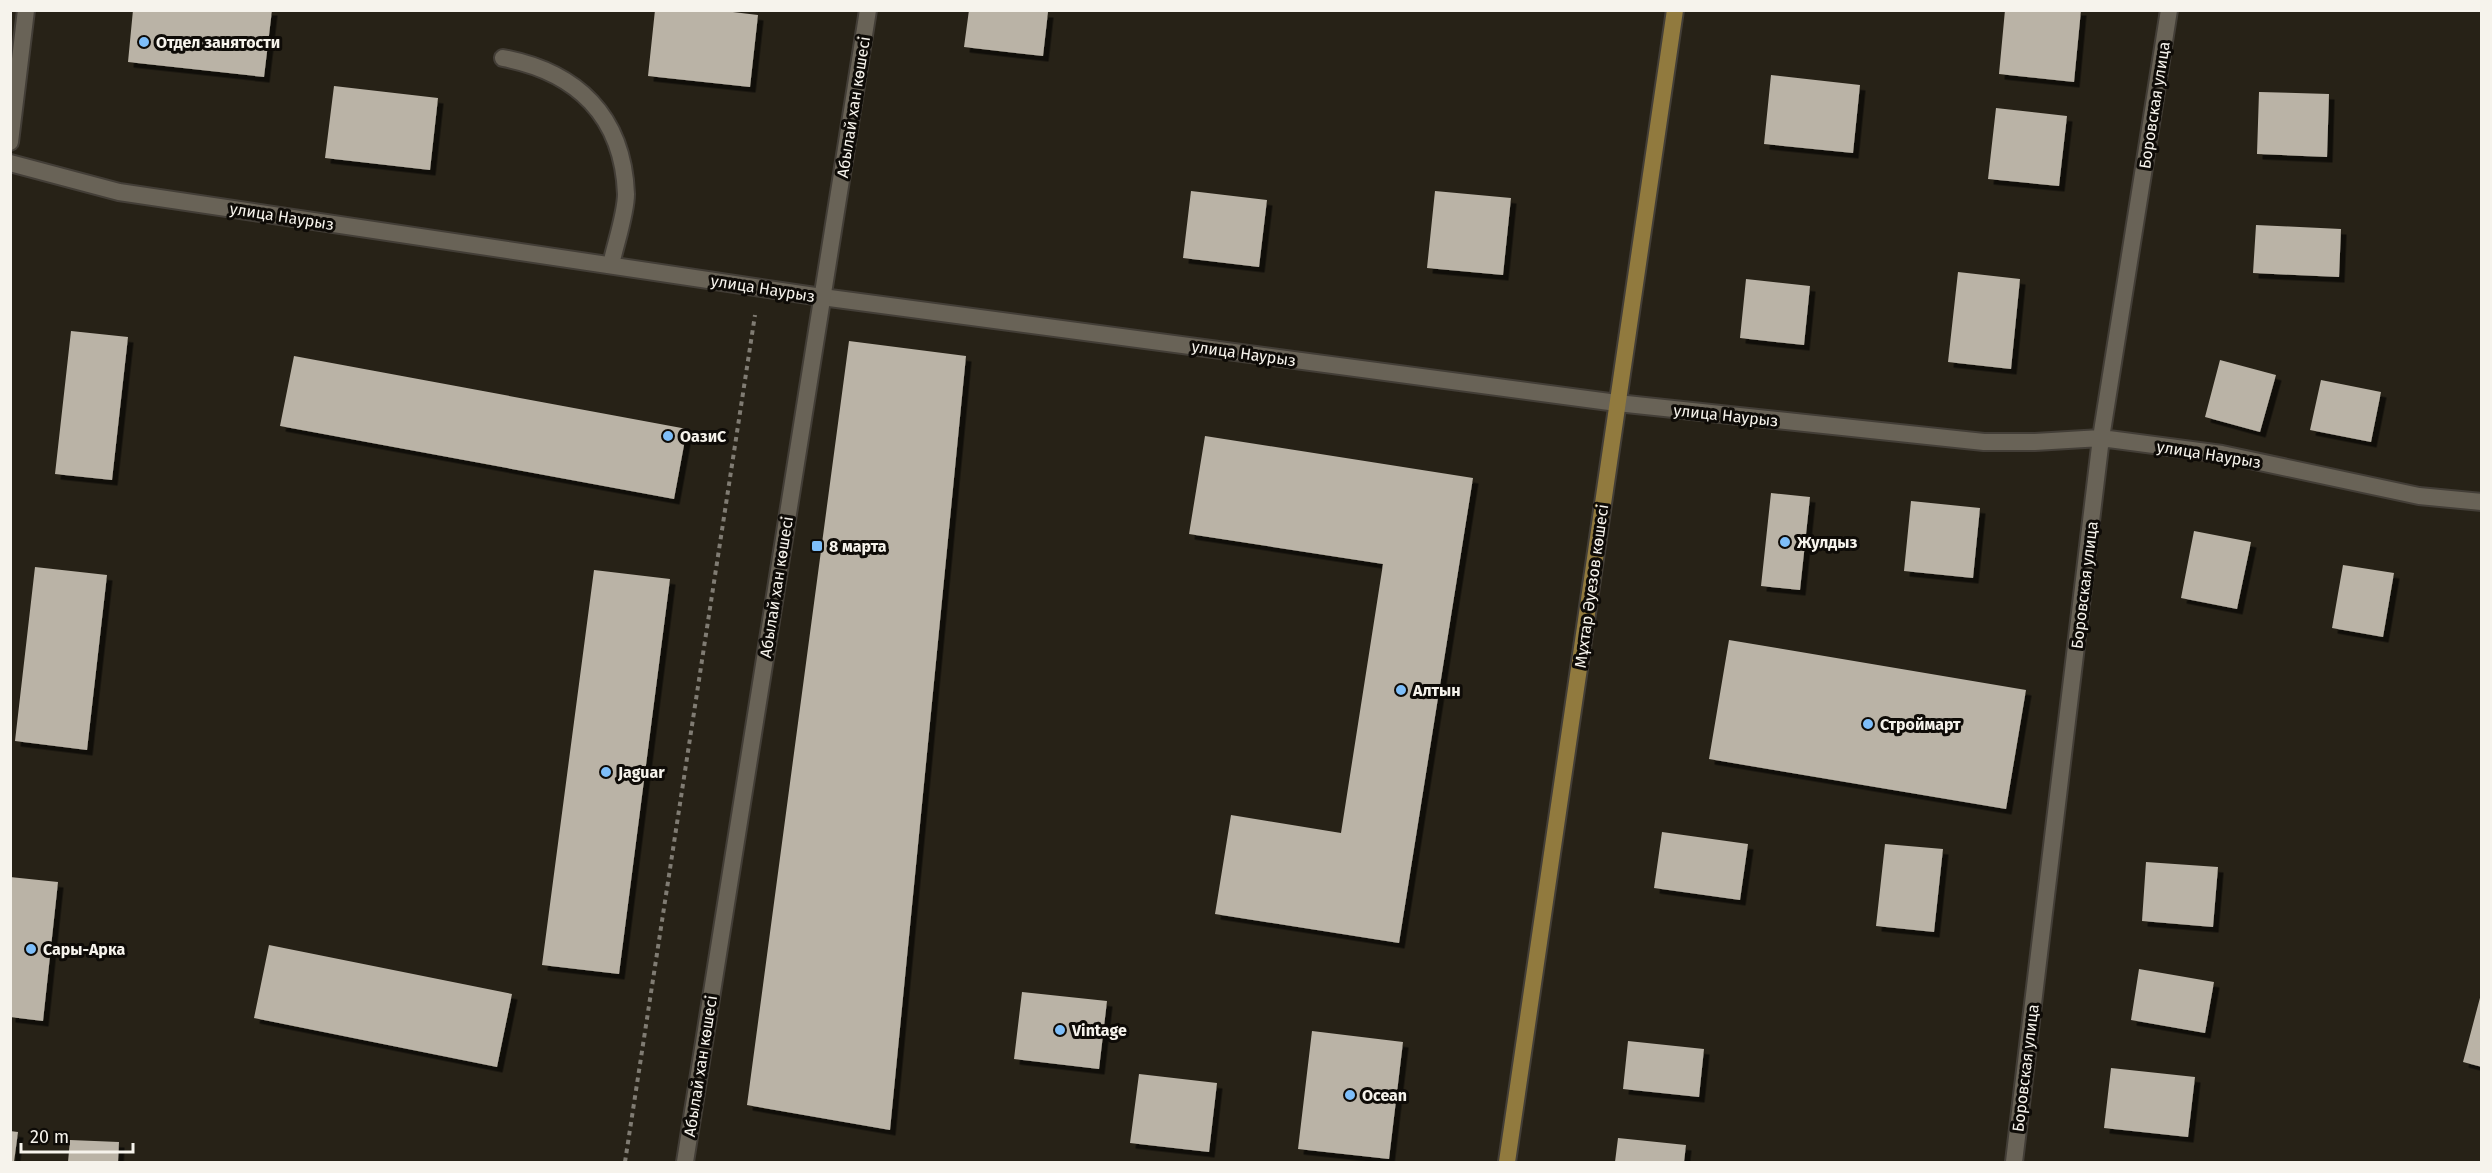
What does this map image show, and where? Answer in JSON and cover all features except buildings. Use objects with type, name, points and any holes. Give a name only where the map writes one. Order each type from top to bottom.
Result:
[{"type":"main road","name":"Мұхтар Әуезов көшесі","points":[[1507,1162],[1676,10]]},
{"type":"street","points":[[10,142],[26,10]]},
{"type":"street","name":"Абылай хан көшесі","points":[[685,1162],[868,10]]},
{"type":"street","name":"Боровская улица","points":[[2014,1162],[2101,438],[2169,10]]},
{"type":"street","points":[[503,58],[526,62],[560,76],[597,105],[617,143],[626,195],[611,265]]},
{"type":"street","name":"улица Наурыз","points":[[10,164],[119,192],[822,297],[1617,403],[1984,442],[2101,438],[2222,454],[2419,496],[2481,502]]},
{"type":"path","points":[[625,1162],[759,287]]},
{"type":"place","name":"Отдел занятости","points":[[144,42]]},
{"type":"place","name":"ОазиС","points":[[668,436]]},
{"type":"place","name":"Жулдыз","points":[[1785,542]]},
{"type":"place","name":"8 марта","points":[[817,546]]},
{"type":"place","name":"Алтын","points":[[1401,690]]},
{"type":"place","name":"Строймарт","points":[[1868,724]]},
{"type":"place","name":"Jaguar","points":[[606,772]]},
{"type":"place","name":"Сары-Арка","points":[[31,949]]},
{"type":"place","name":"Vintage","points":[[1060,1030]]},
{"type":"place","name":"Ocean","points":[[1350,1095]]}]
